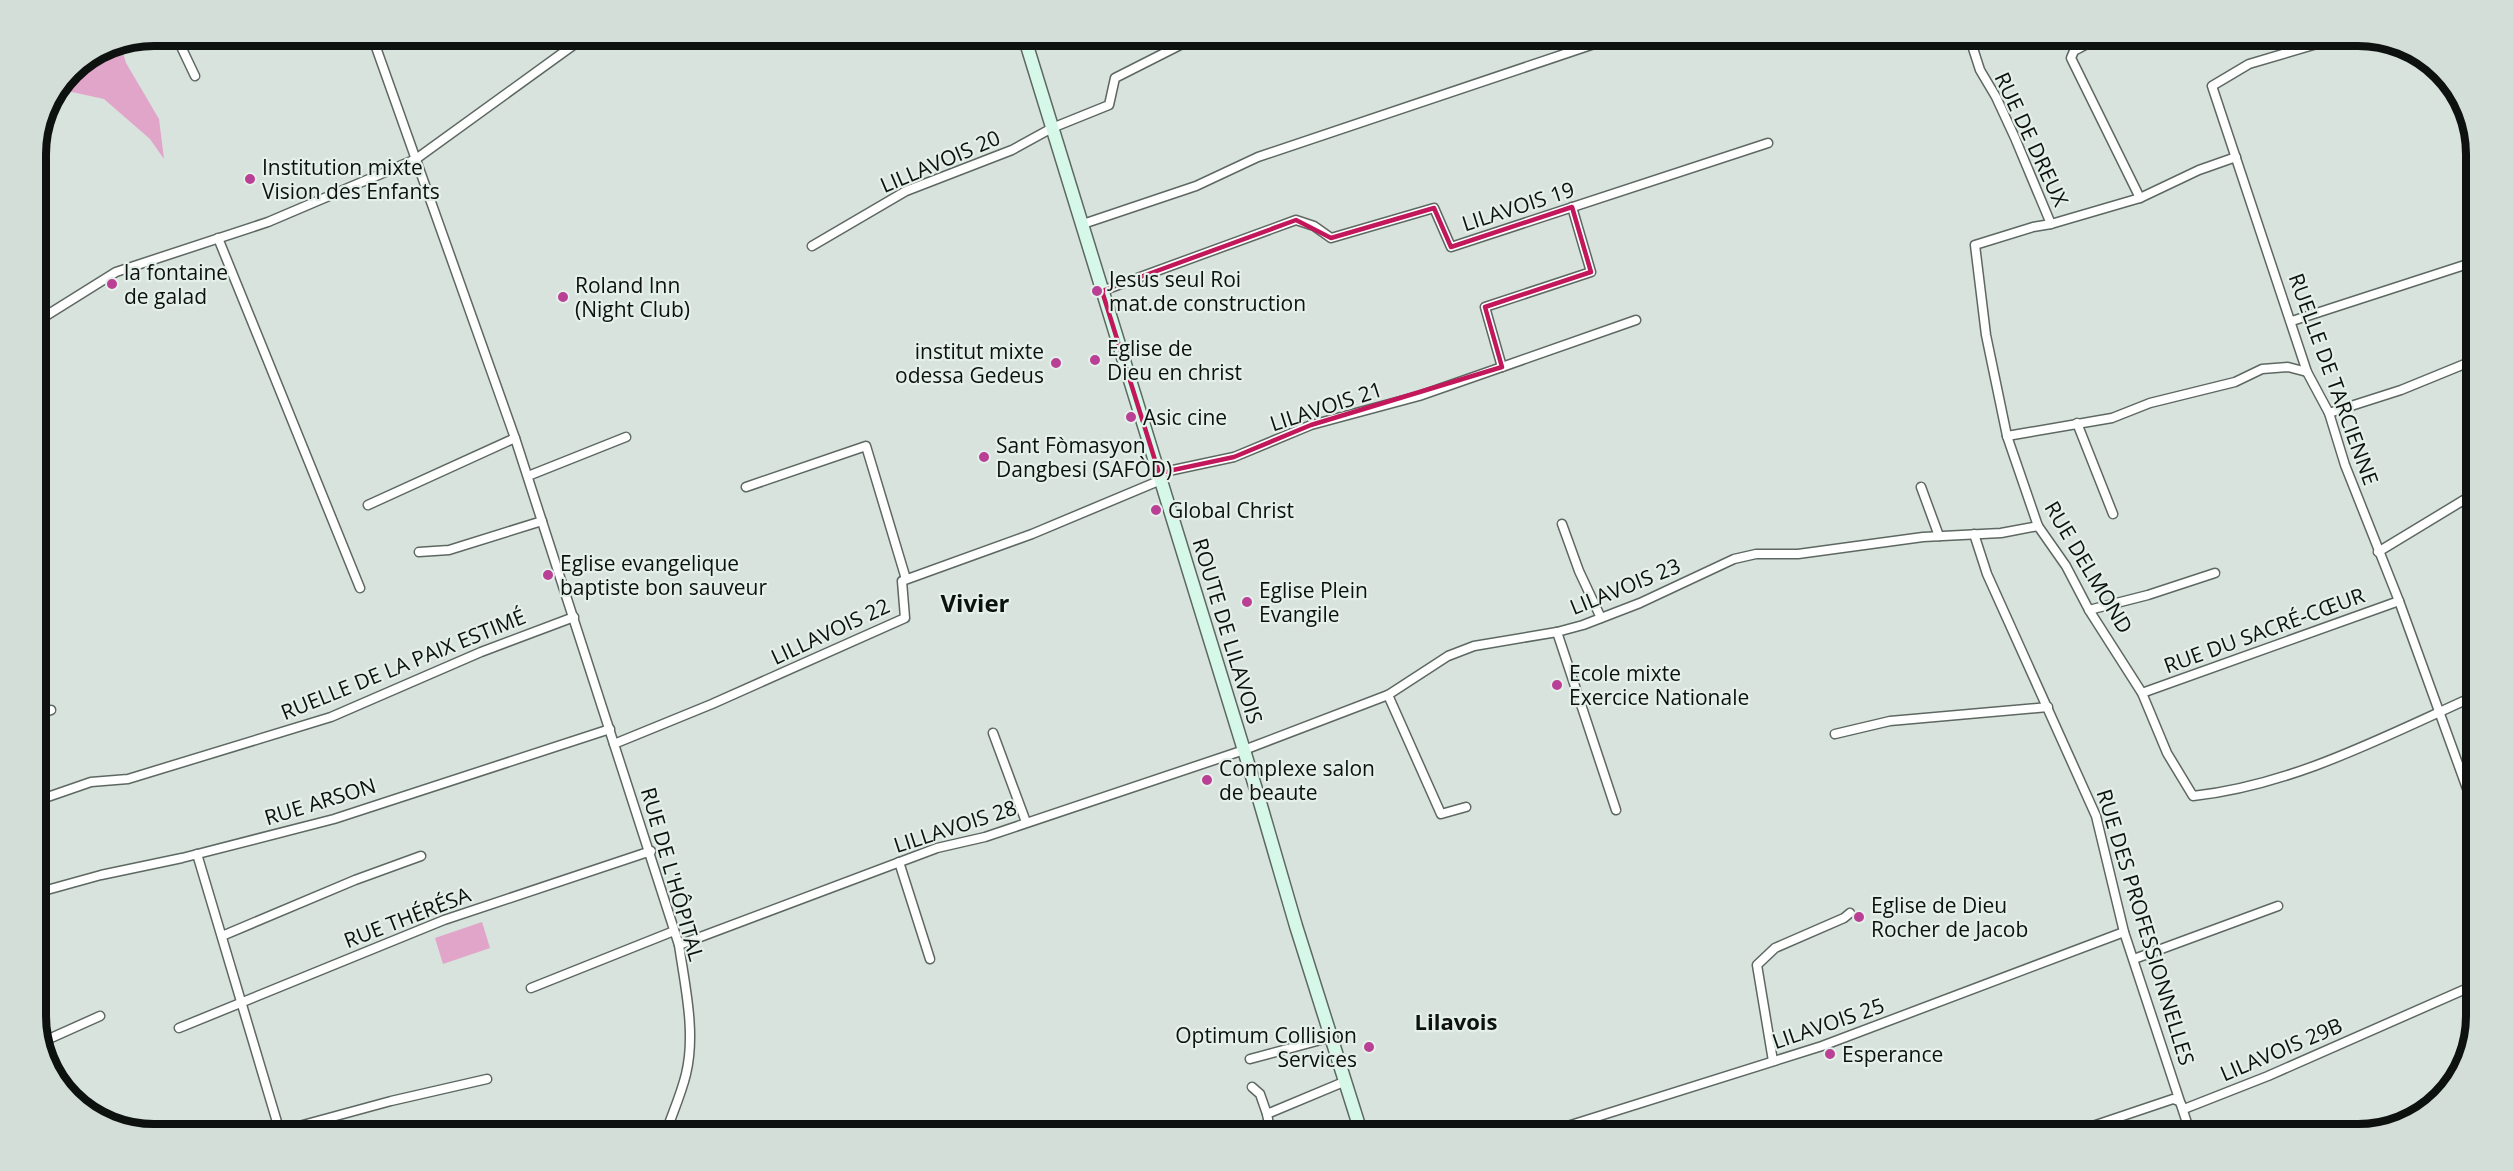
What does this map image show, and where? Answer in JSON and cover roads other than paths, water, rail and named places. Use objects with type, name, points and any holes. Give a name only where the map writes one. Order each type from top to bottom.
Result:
[{"type":"main road","name":"ROUTE DE LILAVOIS","points":[[1027,47],[1359,1124]]},
{"type":"street","points":[[1083,224],[1196,186],[1258,157],[1587,46]]},
{"type":"street","name":"RUE DE DREUX","points":[[1972,46],[1980,70],[1996,97],[2029,169],[2050,224]]},
{"type":"street","points":[[2083,46],[2074,51],[2071,58],[2140,198]]},
{"type":"street","name":"RUELLE DE TARCIENNE","points":[[2310,46],[2249,64],[2212,86],[2292,321],[2307,372],[2329,413],[2345,465],[2399,601],[2466,787]]},
{"type":"street","points":[[182,47],[195,76]]},
{"type":"street","name":"RUE DE L'HÔPITAL","points":[[376,47],[528,476],[614,744],[651,851],[679,945],[688,1007],[689,1051],[687,1071],[678,1104],[669,1124]]},
{"type":"street","points":[[47,315],[116,272],[268,222],[416,159],[571,47]]},
{"type":"street","name":"LILLAVOIS 20","points":[[812,246],[906,191],[1012,150],[1053,128],[1109,105],[1114,78],[1177,47]]},
{"type":"street","name":"LILAVOIS 19","points":[[1102,291],[1296,220],[1314,226],[1331,238],[1434,208],[1450,247],[1768,143]]},
{"type":"street","name":"RUE DELMOND","points":[[2236,157],[2199,170],[2140,198],[1976,245],[1986,335],[2007,436],[2038,526],[2066,566],[2090,610],[2142,693],[2167,753],[2193,796],[2221,792],[2284,777],[2349,752],[2466,700]]},
{"type":"street","points":[[1502,367],[1485,307],[1591,272],[1572,207]]},
{"type":"street","points":[[218,238],[360,588]]},
{"type":"street","points":[[2292,321],[2466,265]]},
{"type":"street","name":"LILAVOIS 21","points":[[1160,477],[1234,457],[1311,425],[1419,396],[1636,320]]},
{"type":"street","points":[[2329,413],[2401,390],[2466,363]]},
{"type":"street","points":[[2007,436],[2112,418],[2150,403],[2235,382],[2262,369],[2288,367],[2307,372]]},
{"type":"street","points":[[2077,423],[2113,514]]},
{"type":"street","points":[[528,476],[626,437]]},
{"type":"street","points":[[368,505],[515,438]]},
{"type":"street","points":[[746,487],[866,446],[906,579]]},
{"type":"street","name":"LILLAVOIS 22","points":[[614,744],[712,704],[905,618],[902,581],[906,579],[1032,534],[1160,477]]},
{"type":"street","points":[[1921,487],[1939,536]]},
{"type":"street","points":[[2378,552],[2466,499]]},
{"type":"street","points":[[419,552],[449,550],[542,521]]},
{"type":"street","points":[[1562,524],[1579,572],[1601,618]]},
{"type":"street","name":"LILAVOIS 23","points":[[1244,750],[1388,695],[1448,656],[1466,649],[1557,632],[1601,618],[1734,559],[1756,554],[1798,554],[1939,536],[2001,533],[2038,526]]},
{"type":"street","name":"RUE DES PROFESSIONNELLES","points":[[1974,534],[1986,574],[2096,816],[2124,932],[2188,1124]]},
{"type":"street","points":[[2090,610],[2148,595],[2215,573]]},
{"type":"street","name":"RUE DU SACRÉ-CŒUR","points":[[2142,693],[2399,601]]},
{"type":"street","name":"RUELLE DE LA PAIX ESTIMÉ","points":[[47,797],[92,782],[128,779],[331,717],[482,652],[574,616]]},
{"type":"street","points":[[1557,632],[1616,810]]},
{"type":"street","points":[[1388,695],[1441,814],[1466,807]]},
{"type":"street","points":[[1834,734],[1890,721],[2048,707]]},
{"type":"street","points":[[47,711],[51,710]]},
{"type":"street","name":"RUE ARSON","points":[[47,890],[334,819],[610,729]]},
{"type":"street","points":[[993,733],[1026,822]]},
{"type":"street","name":"LILLAVOIS 28","points":[[679,945],[937,848],[985,837],[1244,750]]},
{"type":"street","name":"RUE THÉRÉSA","points":[[180,1028],[444,920],[651,851]]},
{"type":"street","points":[[197,854],[278,1124]]},
{"type":"street","points":[[222,936],[356,880],[421,856]]},
{"type":"street","points":[[899,862],[930,959]]},
{"type":"street","points":[[2134,959],[2278,906]]},
{"type":"street","points":[[1773,1061],[1757,965],[1775,948],[1844,918],[1850,913]]},
{"type":"street","points":[[531,988],[674,931]]},
{"type":"street","name":"LILAVOIS 25","points":[[1574,1124],[1822,1046],[2124,932]]},
{"type":"street","name":"LILAVOIS 29B","points":[[2184,1109],[2268,1076],[2466,989]]},
{"type":"street","points":[[49,1039],[100,1016]]},
{"type":"street","points":[[1250,1059],[1332,1037]]},
{"type":"street","points":[[308,1124],[391,1101],[487,1079]]},
{"type":"street","points":[[1267,1114],[1346,1081]]},
{"type":"street","points":[[1252,1087],[1260,1094],[1269,1124]]},
{"type":"street","points":[[2099,1124],[2173,1099],[2179,1101],[2184,1109]]},
{"type":"place","name":"Institution mixte Vision des Enfants","points":[[250,179]]},
{"type":"place","name":"la fontaine de galad","points":[[112,284]]},
{"type":"place","name":"Jesus seul Roi mat.de construction","points":[[1097,291]]},
{"type":"place","name":"Roland Inn (Night Club)","points":[[563,297]]},
{"type":"place","name":"Eglise de Dieu en christ","points":[[1095,360]]},
{"type":"place","name":"institut mixte odessa Gedeus","points":[[1056,363]]},
{"type":"place","name":"Asic cine","points":[[1131,417]]},
{"type":"place","name":"Sant Fòmasyon Dangbesi (SAFÒD)","points":[[984,457]]},
{"type":"place","name":"Global Christ","points":[[1156,510]]},
{"type":"place","name":"Eglise evangelique baptiste bon sauveur","points":[[548,575]]},
{"type":"place","name":"Eglise Plein Evangile","points":[[1247,602]]},
{"type":"place","name":"Ecole mixte Exercice Nationale","points":[[1557,685]]},
{"type":"place","name":"Complexe salon de beaute","points":[[1207,780]]},
{"type":"place","name":"Eglise de Dieu Rocher de Jacob","points":[[1859,917]]},
{"type":"place","name":"Optimum Collision Services","points":[[1369,1047]]},
{"type":"place","name":"Esperance","points":[[1830,1054]]},
{"type":"district","name":"Vivier","points":[[975,602]]},
{"type":"district","name":"Lilavois","points":[[1456,1021]]}]
